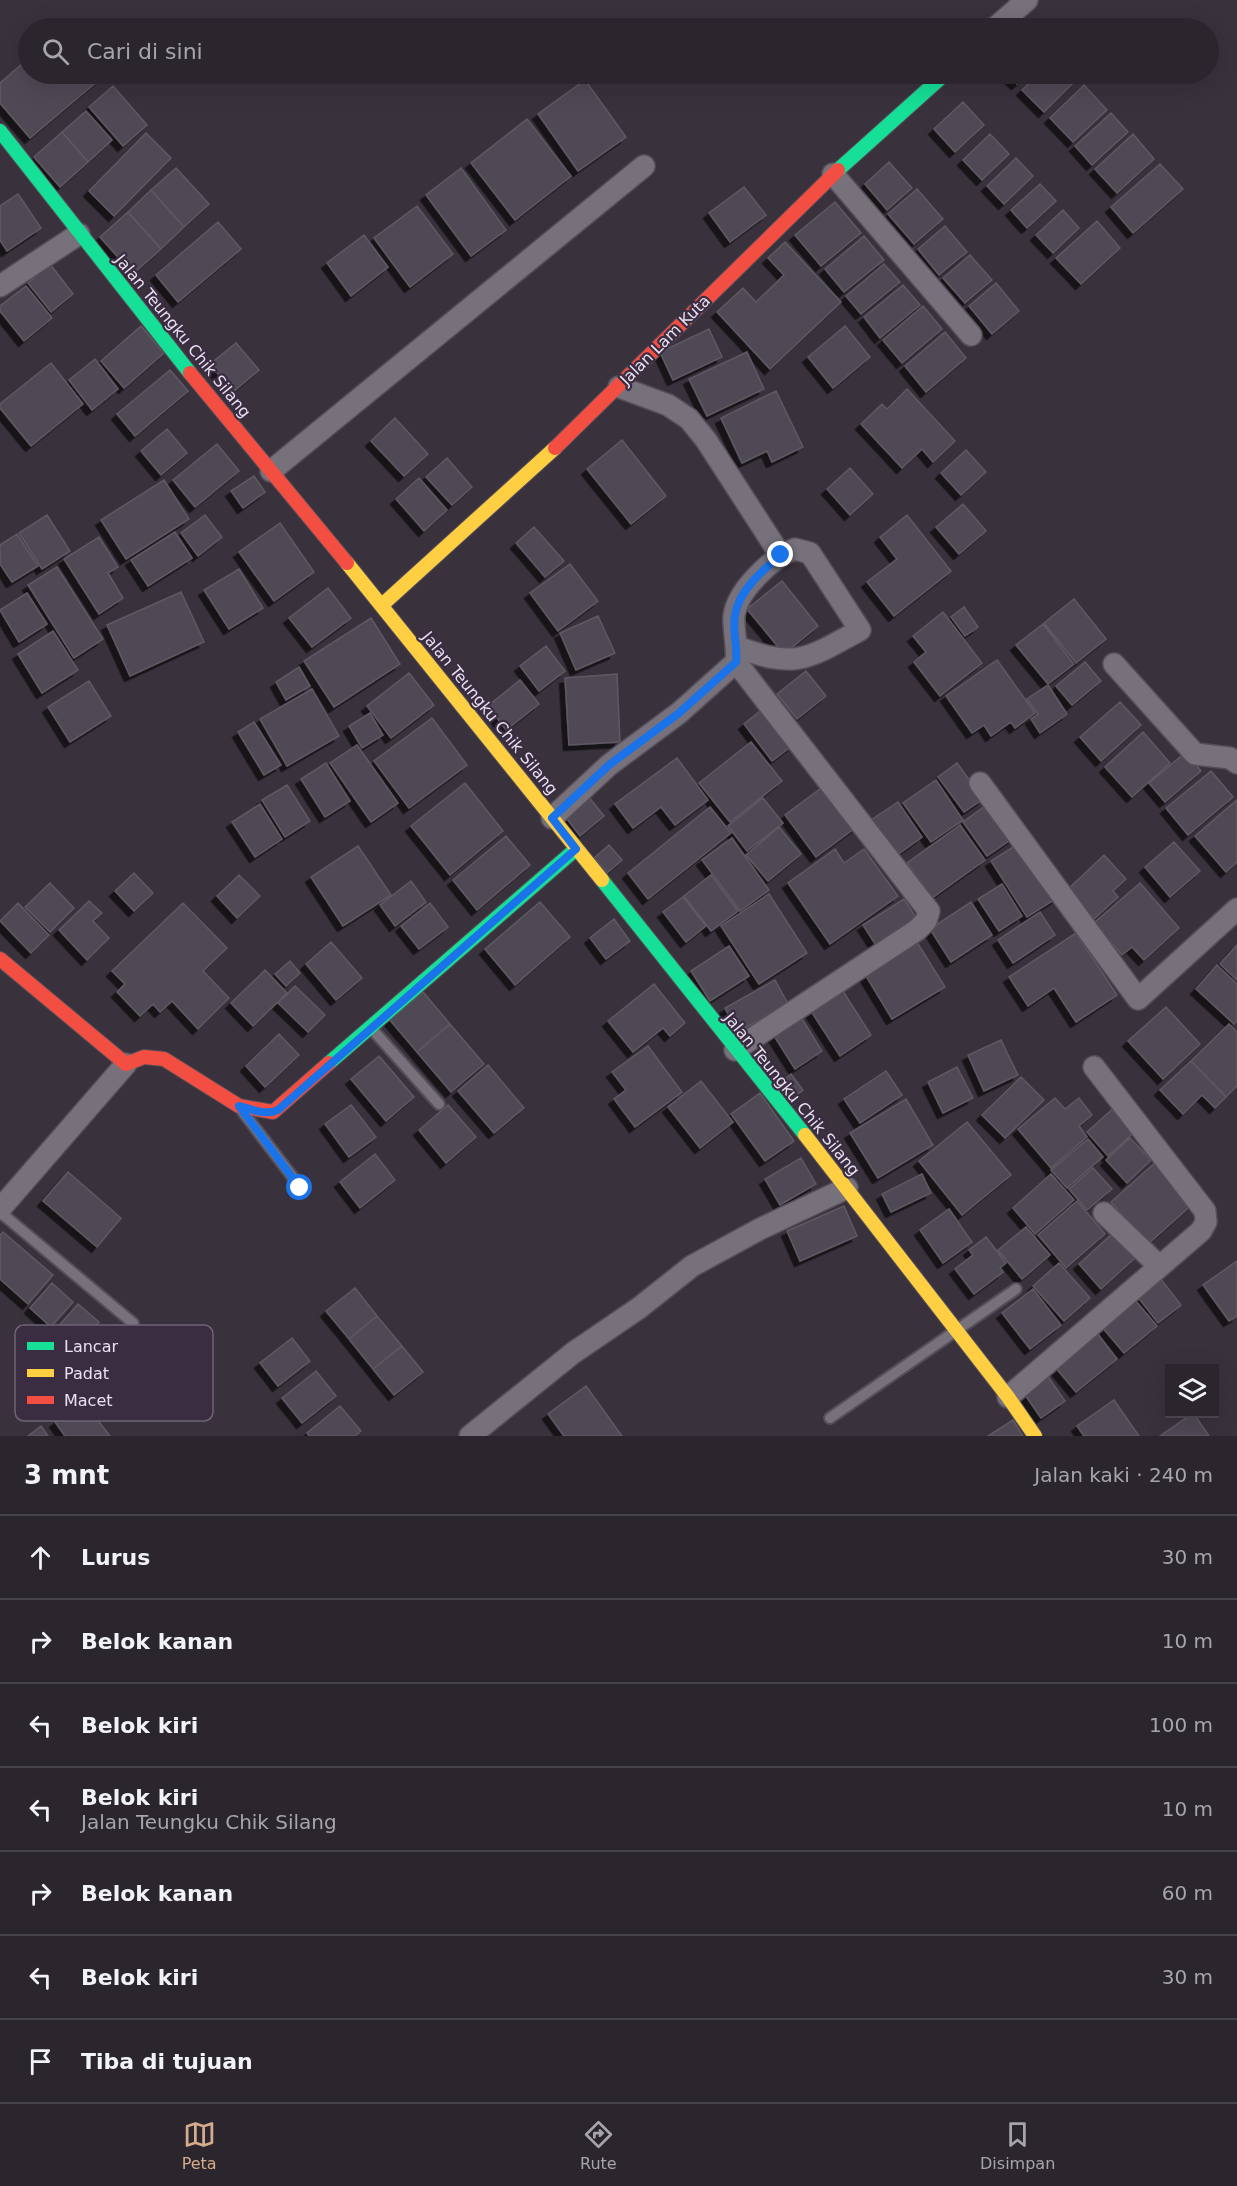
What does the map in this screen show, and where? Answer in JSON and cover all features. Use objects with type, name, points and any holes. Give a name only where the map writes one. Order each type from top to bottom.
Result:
[{"type":"street","points":[[1006,18],[1027,0]]},
{"type":"street","name":"Jalan Lam Kuta","points":[[382,605],[619,387],[833,174],[934,84]]},
{"type":"street","name":"Jalan Teungku Chik Silang","points":[[0,131],[79,234],[382,605],[847,1188],[1008,1396],[1035,1436]]},
{"type":"street","points":[[271,471],[644,166]]},
{"type":"street","points":[[833,174],[971,336]]},
{"type":"street","points":[[0,286],[79,234]]},
{"type":"street","points":[[619,387],[668,405],[689,418],[781,555]]},
{"type":"street","points":[[552,818],[609,765],[679,713],[737,655],[782,660],[810,657],[860,630],[810,553],[795,549],[781,555],[760,572],[735,612],[737,655],[929,911],[926,921],[917,930],[735,1050]]},
{"type":"street","points":[[1114,664],[1195,754],[1230,758],[1237,763]]},
{"type":"street","points":[[980,783],[1138,999],[1237,909]]},
{"type":"street","points":[[0,1210],[126,1064],[144,1057],[164,1059],[239,1106],[273,1113],[576,849]]},
{"type":"street","points":[[0,959],[126,1064]]},
{"type":"street","points":[[1008,1396],[1201,1231],[1206,1222],[1205,1211],[1094,1067]]},
{"type":"street","points":[[470,1436],[573,1353],[639,1308],[692,1266],[760,1229],[847,1188]]},
{"type":"street","points":[[1104,1213],[1160,1266]]},
{"type":"lane","points":[[371,1028],[439,1104]]},
{"type":"lane","points":[[239,1106],[300,1188]]},
{"type":"lane","points":[[0,1210],[133,1323]]},
{"type":"lane","points":[[830,1418],[958,1332],[1016,1289]]},
{"type":"building","points":[[18,68],[18,84],[94,84],[30,138],[0,103],[0,83]]},
{"type":"building","points":[[579,84],[588,84],[626,137],[578,171],[538,114]]},
{"type":"building","points":[[1028,84],[1072,84],[1044,112],[1022,90]]},
{"type":"building","points":[[1084,85],[1107,110],[1073,142],[1050,118]]},
{"type":"building","points":[[113,86],[147,125],[123,146],[89,107]]},
{"type":"building","points":[[963,102],[984,125],[955,152],[934,129]]},
{"type":"building","points":[[86,111],[112,140],[88,162],[62,132]]},
{"type":"building","points":[[1111,113],[1128,132],[1092,165],[1075,146]]},
{"type":"building","points":[[527,119],[571,176],[515,220],[471,163]]},
{"type":"building","points":[[62,132],[88,162],[60,187],[34,157]]},
{"type":"building","points":[[146,133],[171,158],[114,216],[89,191]]},
{"type":"building","points":[[990,134],[1009,154],[982,180],[963,160]]},
{"type":"building","points":[[1133,134],[1154,159],[1117,193],[1095,169]]},
{"type":"building","points":[[1016,158],[1033,176],[1004,204],[987,186]]},
{"type":"building","points":[[889,162],[912,188],[887,210],[865,184]]},
{"type":"building","points":[[1160,164],[1183,189],[1133,233],[1111,207]]},
{"type":"building","points":[[176,168],[209,204],[184,227],[151,190]]},
{"type":"building","points":[[461,168],[506,230],[471,256],[426,195]]},
{"type":"building","points":[[1040,184],[1056,201],[1027,228],[1011,210]]},
{"type":"building","points":[[744,187],[766,215],[730,242],[709,213]]},
{"type":"building","points":[[917,189],[943,219],[914,244],[888,214]]},
{"type":"building","points":[[151,190],[184,227],[161,249],[128,212]]},
{"type":"building","points":[[18,194],[41,228],[7,251],[0,240],[0,206]]},
{"type":"building","points":[[835,202],[861,233],[821,266],[795,235]]},
{"type":"building","points":[[417,206],[453,254],[410,287],[374,238]]},
{"type":"building","points":[[1063,210],[1079,228],[1053,253],[1036,235]]},
{"type":"building","points":[[128,212],[161,249],[133,274],[100,237]]},
{"type":"building","points":[[1097,221],[1120,248],[1081,284],[1056,258]]},
{"type":"building","points":[[218,222],[241,249],[178,302],[156,275]]},
{"type":"building","points":[[945,226],[967,252],[939,275],[918,249]]},
{"type":"building","points":[[364,235],[388,267],[351,296],[327,263]]},
{"type":"building","points":[[864,236],[884,260],[844,292],[825,269]]},
{"type":"building","points":[[785,242],[841,302],[770,369],[717,312],[743,288],[756,302],[784,275],[768,258]]},
{"type":"building","points":[[970,255],[992,280],[965,303],[943,278]]},
{"type":"building","points":[[50,264],[73,294],[51,312],[28,283]]},
{"type":"building","points":[[884,264],[900,282],[861,314],[846,296]]},
{"type":"building","points":[[996,283],[1019,311],[992,334],[969,306]]},
{"type":"building","points":[[903,285],[920,305],[880,338],[864,317]]},
{"type":"building","points":[[26,286],[52,318],[24,341],[0,311],[0,306]]},
{"type":"building","points":[[923,306],[942,329],[902,363],[883,340]]},
{"type":"building","points":[[141,326],[164,353],[124,388],[101,361]]},
{"type":"building","points":[[845,326],[870,357],[833,388],[808,357]]},
{"type":"building","points":[[709,329],[722,357],[673,380],[660,352]]},
{"type":"building","points":[[945,332],[966,358],[926,392],[905,366]]},
{"type":"building","points":[[236,343],[259,370],[233,392],[210,364]]},
{"type":"building","points":[[747,352],[764,389],[707,416],[689,379]]},
{"type":"building","points":[[95,359],[118,389],[92,410],[69,380]]},
{"type":"building","points":[[51,363],[83,404],[31,446],[0,408],[0,404]]},
{"type":"building","points":[[170,370],[188,391],[135,436],[117,414]]},
{"type":"building","points":[[907,389],[955,441],[933,462],[922,449],[902,468],[861,424],[882,404],[887,409]]},
{"type":"building","points":[[776,391],[803,447],[772,462],[767,451],[742,463],[721,418]]},
{"type":"building","points":[[395,418],[428,454],[404,476],[371,441]]},
{"type":"building","points":[[167,429],[187,453],[161,475],[141,451]]},
{"type":"building","points":[[622,440],[666,496],[631,524],[587,469]]},
{"type":"building","points":[[217,444],[239,471],[195,507],[173,480]]},
{"type":"building","points":[[966,450],[986,472],[961,495],[941,473]]},
{"type":"building","points":[[447,458],[472,487],[452,505],[426,477]]},
{"type":"building","points":[[850,468],[873,494],[850,515],[827,489]]},
{"type":"building","points":[[254,476],[265,492],[243,508],[231,491]]},
{"type":"building","points":[[419,478],[447,510],[424,531],[396,499]]},
{"type":"building","points":[[164,480],[189,519],[126,559],[101,520]]},
{"type":"building","points":[[963,504],[986,531],[959,554],[936,527]]},
{"type":"building","points":[[47,515],[70,551],[42,569],[19,533]]},
{"type":"building","points":[[205,515],[222,537],[198,556],[181,533]]},
{"type":"building","points":[[907,515],[951,571],[894,616],[867,582],[897,559],[880,537]]},
{"type":"building","points":[[280,523],[314,572],[274,601],[239,552]]},
{"type":"building","points":[[534,527],[564,561],[545,577],[516,543]]},
{"type":"building","points":[[175,532],[192,558],[148,586],[131,560]]},
{"type":"building","points":[[17,534],[38,566],[12,582],[0,564],[0,545]]},
{"type":"building","points":[[99,537],[118,567],[108,573],[123,598],[99,614],[64,559]]},
{"type":"building","points":[[570,564],[598,601],[558,631],[530,593]]},
{"type":"building","points":[[57,567],[103,639],[74,658],[28,585]]},
{"type":"building","points":[[239,569],[263,608],[229,629],[204,590]]},
{"type":"building","points":[[782,581],[818,626],[784,654],[747,609]]},
{"type":"building","points":[[328,588],[351,618],[312,647],[289,618]]},
{"type":"building","points":[[181,592],[204,642],[130,676],[107,625]]},
{"type":"building","points":[[27,593],[47,624],[19,642],[0,610]]},
{"type":"building","points":[[1074,599],[1106,639],[1076,663],[1044,623]]},
{"type":"building","points":[[964,607],[978,627],[965,636],[951,617]]},
{"type":"building","points":[[943,612],[982,663],[940,696],[914,662],[926,652],[913,636]]},
{"type":"building","points":[[598,616],[615,653],[576,670],[560,633]]},
{"type":"building","points":[[371,618],[400,664],[334,707],[304,661]]},
{"type":"building","points":[[1043,624],[1074,664],[1048,684],[1016,645]]},
{"type":"building","points":[[53,631],[78,670],[42,693],[18,654]]},
{"type":"building","points":[[546,646],[565,671],[539,691],[520,666]]},
{"type":"building","points":[[997,660],[1035,713],[1015,728],[1011,722],[991,736],[984,725],[972,733],[946,696]]},
{"type":"building","points":[[1085,662],[1101,681],[1072,705],[1056,686]]},
{"type":"building","points":[[299,667],[310,686],[286,700],[276,682]]},
{"type":"building","points":[[806,671],[826,696],[797,719],[777,694]]},
{"type":"building","points":[[409,673],[434,705],[391,738],[367,706]]},
{"type":"building","points":[[617,674],[620,742],[569,745],[565,678]]},
{"type":"building","points":[[520,680],[539,704],[506,730],[488,706]]},
{"type":"building","points":[[89,681],[111,716],[70,742],[48,707]]},
{"type":"building","points":[[1048,685],[1067,714],[1040,733],[1031,719],[1038,714],[1027,699]]},
{"type":"building","points":[[312,689],[339,736],[287,766],[260,719]]},
{"type":"building","points":[[1120,702],[1141,725],[1101,761],[1080,737]]},
{"type":"building","points":[[764,708],[793,745],[772,761],[744,724]]},
{"type":"building","points":[[370,713],[383,735],[362,748],[349,726]]},
{"type":"building","points":[[432,718],[467,765],[409,808],[374,761]]},
{"type":"building","points":[[254,722],[281,765],[264,775],[238,732]]},
{"type":"building","points":[[1143,732],[1170,763],[1132,797],[1105,767]]},
{"type":"building","points":[[751,742],[782,781],[730,822],[699,783]]},
{"type":"building","points":[[357,745],[398,803],[371,822],[330,763]]},
{"type":"building","points":[[1186,752],[1201,771],[1165,802],[1149,783]]},
{"type":"building","points":[[677,758],[708,800],[675,825],[661,807],[633,828],[615,804]]},
{"type":"building","points":[[326,763],[350,801],[325,817],[301,779]]},
{"type":"building","points":[[957,763],[983,799],[964,812],[938,777]]},
{"type":"building","points":[[1211,771],[1233,797],[1188,835],[1166,808]]},
{"type":"building","points":[[936,780],[963,820],[931,842],[903,803]]},
{"type":"building","points":[[465,783],[503,831],[450,875],[411,826]]},
{"type":"building","points":[[828,783],[859,825],[816,857],[785,815]]},
{"type":"building","points":[[287,785],[310,821],[285,837],[262,800]]},
{"type":"building","points":[[588,796],[604,816],[580,836],[564,815]]},
{"type":"building","points":[[763,798],[783,823],[747,851],[728,826]]},
{"type":"building","points":[[1237,800],[1237,862],[1226,872],[1195,836]]},
{"type":"building","points":[[992,801],[1016,836],[987,856],[963,822]]},
{"type":"building","points":[[898,802],[922,837],[893,858],[868,822]]},
{"type":"building","points":[[260,804],[282,839],[255,857],[232,822]]},
{"type":"building","points":[[710,807],[731,833],[648,899],[628,873]]},
{"type":"building","points":[[960,825],[985,860],[932,898],[907,863]]},
{"type":"building","points":[[779,827],[801,854],[768,881],[746,855]]},
{"type":"building","points":[[506,836],[530,865],[477,910],[453,880]]},
{"type":"building","points":[[732,838],[769,890],[740,911],[702,860]]},
{"type":"building","points":[[1021,842],[1057,898],[1027,917],[991,861]]},
{"type":"building","points":[[1174,842],[1200,871],[1170,897],[1145,867]]},
{"type":"building","points":[[609,845],[622,860],[607,873],[594,858]]},
{"type":"building","points":[[358,846],[391,895],[343,926],[311,877]]},
{"type":"building","points":[[835,849],[844,863],[864,849],[898,896],[830,944],[788,883]]},
{"type":"building","points":[[1104,855],[1126,879],[1113,891],[1118,897],[1093,920],[1066,891]]},
{"type":"building","points":[[134,873],[153,893],[134,911],[115,891]]},
{"type":"building","points":[[239,875],[260,896],[237,918],[217,896]]},
{"type":"building","points":[[711,875],[738,911],[711,931],[684,896]]},
{"type":"building","points":[[411,881],[426,902],[395,926],[380,905]]},
{"type":"building","points":[[50,883],[74,908],[50,932],[25,907]]},
{"type":"building","points":[[1140,883],[1179,928],[1144,960],[1132,947],[1122,955],[1094,923]]},
{"type":"building","points":[[1002,884],[1022,916],[999,931],[978,899]]},
{"type":"building","points":[[769,894],[807,953],[759,984],[721,926]]},
{"type":"building","points":[[683,897],[706,926],[686,942],[663,912]]},
{"type":"building","points":[[904,899],[920,924],[879,950],[863,925]]},
{"type":"building","points":[[89,901],[102,913],[93,921],[109,938],[87,960],[59,930]]},
{"type":"building","points":[[540,902],[570,937],[515,985],[485,949]]},
{"type":"building","points":[[971,902],[992,935],[951,962],[930,929]]},
{"type":"building","points":[[18,903],[49,935],[31,953],[0,921]]},
{"type":"building","points":[[183,903],[227,948],[203,971],[229,998],[198,1029],[172,1001],[160,1012],[153,1004],[140,1016],[117,992],[125,984],[112,971]]},
{"type":"building","points":[[430,903],[448,927],[419,949],[401,926]]},
{"type":"building","points":[[1040,912],[1055,935],[1013,963],[998,940]]},
{"type":"building","points":[[614,919],[630,941],[606,959],[590,938]]},
{"type":"building","points":[[1076,933],[1117,995],[1076,1022],[1054,988],[1028,1006],[1009,977]]},
{"type":"building","points":[[915,939],[945,987],[892,1019],[863,971]]},
{"type":"building","points":[[331,942],[362,978],[336,1000],[306,964]]},
{"type":"building","points":[[1237,945],[1237,980],[1220,964]]},
{"type":"building","points":[[729,946],[749,976],[710,1001],[691,971]]},
{"type":"building","points":[[290,961],[300,973],[286,986],[275,974]]},
{"type":"building","points":[[1217,965],[1237,984],[1237,1021],[1234,1024],[1196,989]]},
{"type":"building","points":[[265,970],[287,993],[253,1026],[231,1003]]},
{"type":"building","points":[[775,980],[788,1004],[738,1032],[725,1008]]},
{"type":"building","points":[[654,984],[685,1023],[670,1036],[663,1028],[633,1052],[608,1021]]},
{"type":"building","points":[[295,986],[325,1015],[308,1032],[278,1003]]},
{"type":"building","points":[[841,988],[871,1035],[840,1056],[809,1008]]},
{"type":"building","points":[[423,992],[450,1024],[417,1052],[390,1020]]},
{"type":"building","points":[[1166,1007],[1200,1044],[1163,1079],[1128,1041]]},
{"type":"building","points":[[799,1014],[822,1051],[795,1069],[771,1031]]},
{"type":"building","points":[[450,1024],[484,1064],[451,1092],[417,1052]]},
{"type":"building","points":[[1229,1024],[1237,1032],[1237,1086],[1226,1097],[1191,1061]]},
{"type":"building","points":[[279,1034],[299,1055],[265,1087],[246,1066]]},
{"type":"building","points":[[1001,1040],[1018,1075],[984,1091],[968,1055]]},
{"type":"building","points":[[648,1046],[682,1092],[635,1127],[614,1099],[626,1090],[612,1072]]},
{"type":"building","points":[[379,1056],[414,1097],[386,1121],[351,1079]]},
{"type":"building","points":[[1191,1061],[1226,1097],[1215,1108],[1202,1095],[1183,1114],[1160,1090]]},
{"type":"building","points":[[488,1065],[524,1108],[494,1133],[458,1091]]},
{"type":"building","points":[[957,1067],[973,1098],[943,1113],[928,1082]]},
{"type":"building","points":[[886,1071],[902,1095],[860,1123],[844,1099]]},
{"type":"building","points":[[791,1074],[803,1090],[786,1103],[775,1087]]},
{"type":"building","points":[[1021,1077],[1044,1100],[1005,1138],[982,1115]]},
{"type":"building","points":[[701,1081],[733,1122],[700,1148],[668,1107]]},
{"type":"building","points":[[760,1093],[794,1141],[765,1161],[731,1114]]},
{"type":"building","points":[[1055,1098],[1065,1109],[1079,1098],[1092,1115],[1079,1126],[1087,1137],[1051,1168],[1018,1129]]},
{"type":"building","points":[[906,1099],[933,1145],[878,1178],[850,1133]]},
{"type":"building","points":[[1118,1104],[1139,1128],[1108,1156],[1087,1132]]},
{"type":"building","points":[[351,1105],[376,1137],[349,1157],[325,1124]]},
{"type":"building","points":[[448,1105],[476,1137],[446,1163],[419,1130]]},
{"type":"building","points":[[967,1122],[1011,1175],[962,1215],[919,1161]]},
{"type":"building","points":[[1130,1138],[1151,1160],[1127,1183],[1106,1160]]},
{"type":"building","points":[[1088,1139],[1103,1157],[1067,1188],[1051,1170]]},
{"type":"building","points":[[375,1154],[395,1180],[360,1208],[340,1182]]},
{"type":"building","points":[[801,1158],[816,1184],[780,1205],[765,1179]]},
{"type":"building","points":[[1157,1161],[1194,1203],[1148,1244],[1111,1202]]},
{"type":"building","points":[[1093,1168],[1112,1189],[1087,1210],[1069,1189]]},
{"type":"building","points":[[68,1172],[121,1218],[97,1247],[43,1201]]},
{"type":"building","points":[[922,1174],[931,1193],[891,1212],[882,1194]]},
{"type":"building","points":[[1051,1174],[1074,1200],[1035,1234],[1013,1208]]},
{"type":"building","points":[[1077,1201],[1105,1234],[1066,1268],[1038,1235]]},
{"type":"building","points":[[844,1206],[857,1236],[800,1261],[787,1231]]},
{"type":"building","points":[[949,1209],[972,1242],[943,1263],[920,1230]]},
{"type":"building","points":[[1026,1227],[1050,1255],[1022,1279],[998,1250]]},
{"type":"building","points":[[3,1232],[53,1275],[28,1304],[0,1279],[0,1235]]},
{"type":"building","points":[[1113,1233],[1135,1258],[1101,1289],[1079,1264]]},
{"type":"building","points":[[986,1237],[1006,1263],[1000,1268],[1003,1272],[974,1294],[955,1269],[973,1255],[969,1250]]},
{"type":"building","points":[[1237,1261],[1237,1316],[1229,1321],[1203,1285]]},
{"type":"building","points":[[1059,1263],[1090,1298],[1064,1321],[1033,1286]]},
{"type":"building","points":[[1160,1278],[1181,1305],[1158,1323],[1137,1296]]},
{"type":"building","points":[[52,1283],[73,1302],[53,1325],[49,1325],[30,1308]]},
{"type":"building","points":[[355,1288],[377,1316],[349,1339],[326,1311]]},
{"type":"building","points":[[1033,1289],[1061,1325],[1030,1349],[1002,1313]]},
{"type":"building","points":[[1134,1299],[1157,1326],[1124,1353],[1102,1327]]},
{"type":"building","points":[[78,1304],[99,1322],[97,1325],[59,1325]]},
{"type":"building","points":[[377,1316],[402,1346],[373,1369],[349,1339]]},
{"type":"building","points":[[1097,1333],[1117,1359],[1076,1392],[1055,1367]]},
{"type":"building","points":[[292,1338],[310,1361],[278,1386],[260,1363]]},
{"type":"building","points":[[402,1346],[423,1372],[394,1395],[373,1369]]},
{"type":"building","points":[[316,1371],[336,1396],[302,1423],[282,1398]]},
{"type":"building","points":[[1047,1375],[1065,1401],[1041,1418],[1023,1392]]},
{"type":"building","points":[[586,1386],[622,1436],[564,1436],[548,1414]]},
{"type":"building","points":[[1114,1400],[1139,1436],[1084,1436],[1077,1426]]},
{"type":"building","points":[[340,1406],[361,1431],[355,1436],[309,1436],[307,1433]]},
{"type":"building","points":[[1186,1418],[1197,1418],[1209,1436],[1160,1436]]},
{"type":"building","points":[[1013,1420],[1023,1436],[988,1436]]},
{"type":"building","points":[[98,1421],[110,1436],[65,1436],[55,1422]]},
{"type":"building","points":[[41,1426],[48,1436],[28,1436]]},
{"type":"traffic: fast","points":[[838,170],[934,84]]},
{"type":"traffic: fast","points":[[0,131],[190,373]]},
{"type":"traffic: fast","points":[[329,1063],[576,849]]},
{"type":"traffic: fast","points":[[602,880],[805,1135]]},
{"type":"traffic: slow","points":[[382,605],[555,448]]},
{"type":"traffic: slow","points":[[347,563],[602,880]]},
{"type":"traffic: slow","points":[[805,1135],[1008,1397],[1035,1436]]},
{"type":"traffic: jam","points":[[555,448],[838,170]]},
{"type":"traffic: jam","points":[[190,373],[347,563]]},
{"type":"traffic: jam","points":[[0,959],[126,1064],[144,1057],[164,1059],[239,1106],[273,1112],[329,1063]]},
{"type":"route","points":[[300,1188],[239,1106],[262,1112],[273,1113],[278,1110],[576,849],[552,818],[609,765],[679,713],[736,662],[738,647],[735,612],[745,592],[760,572],[781,555]]}]
